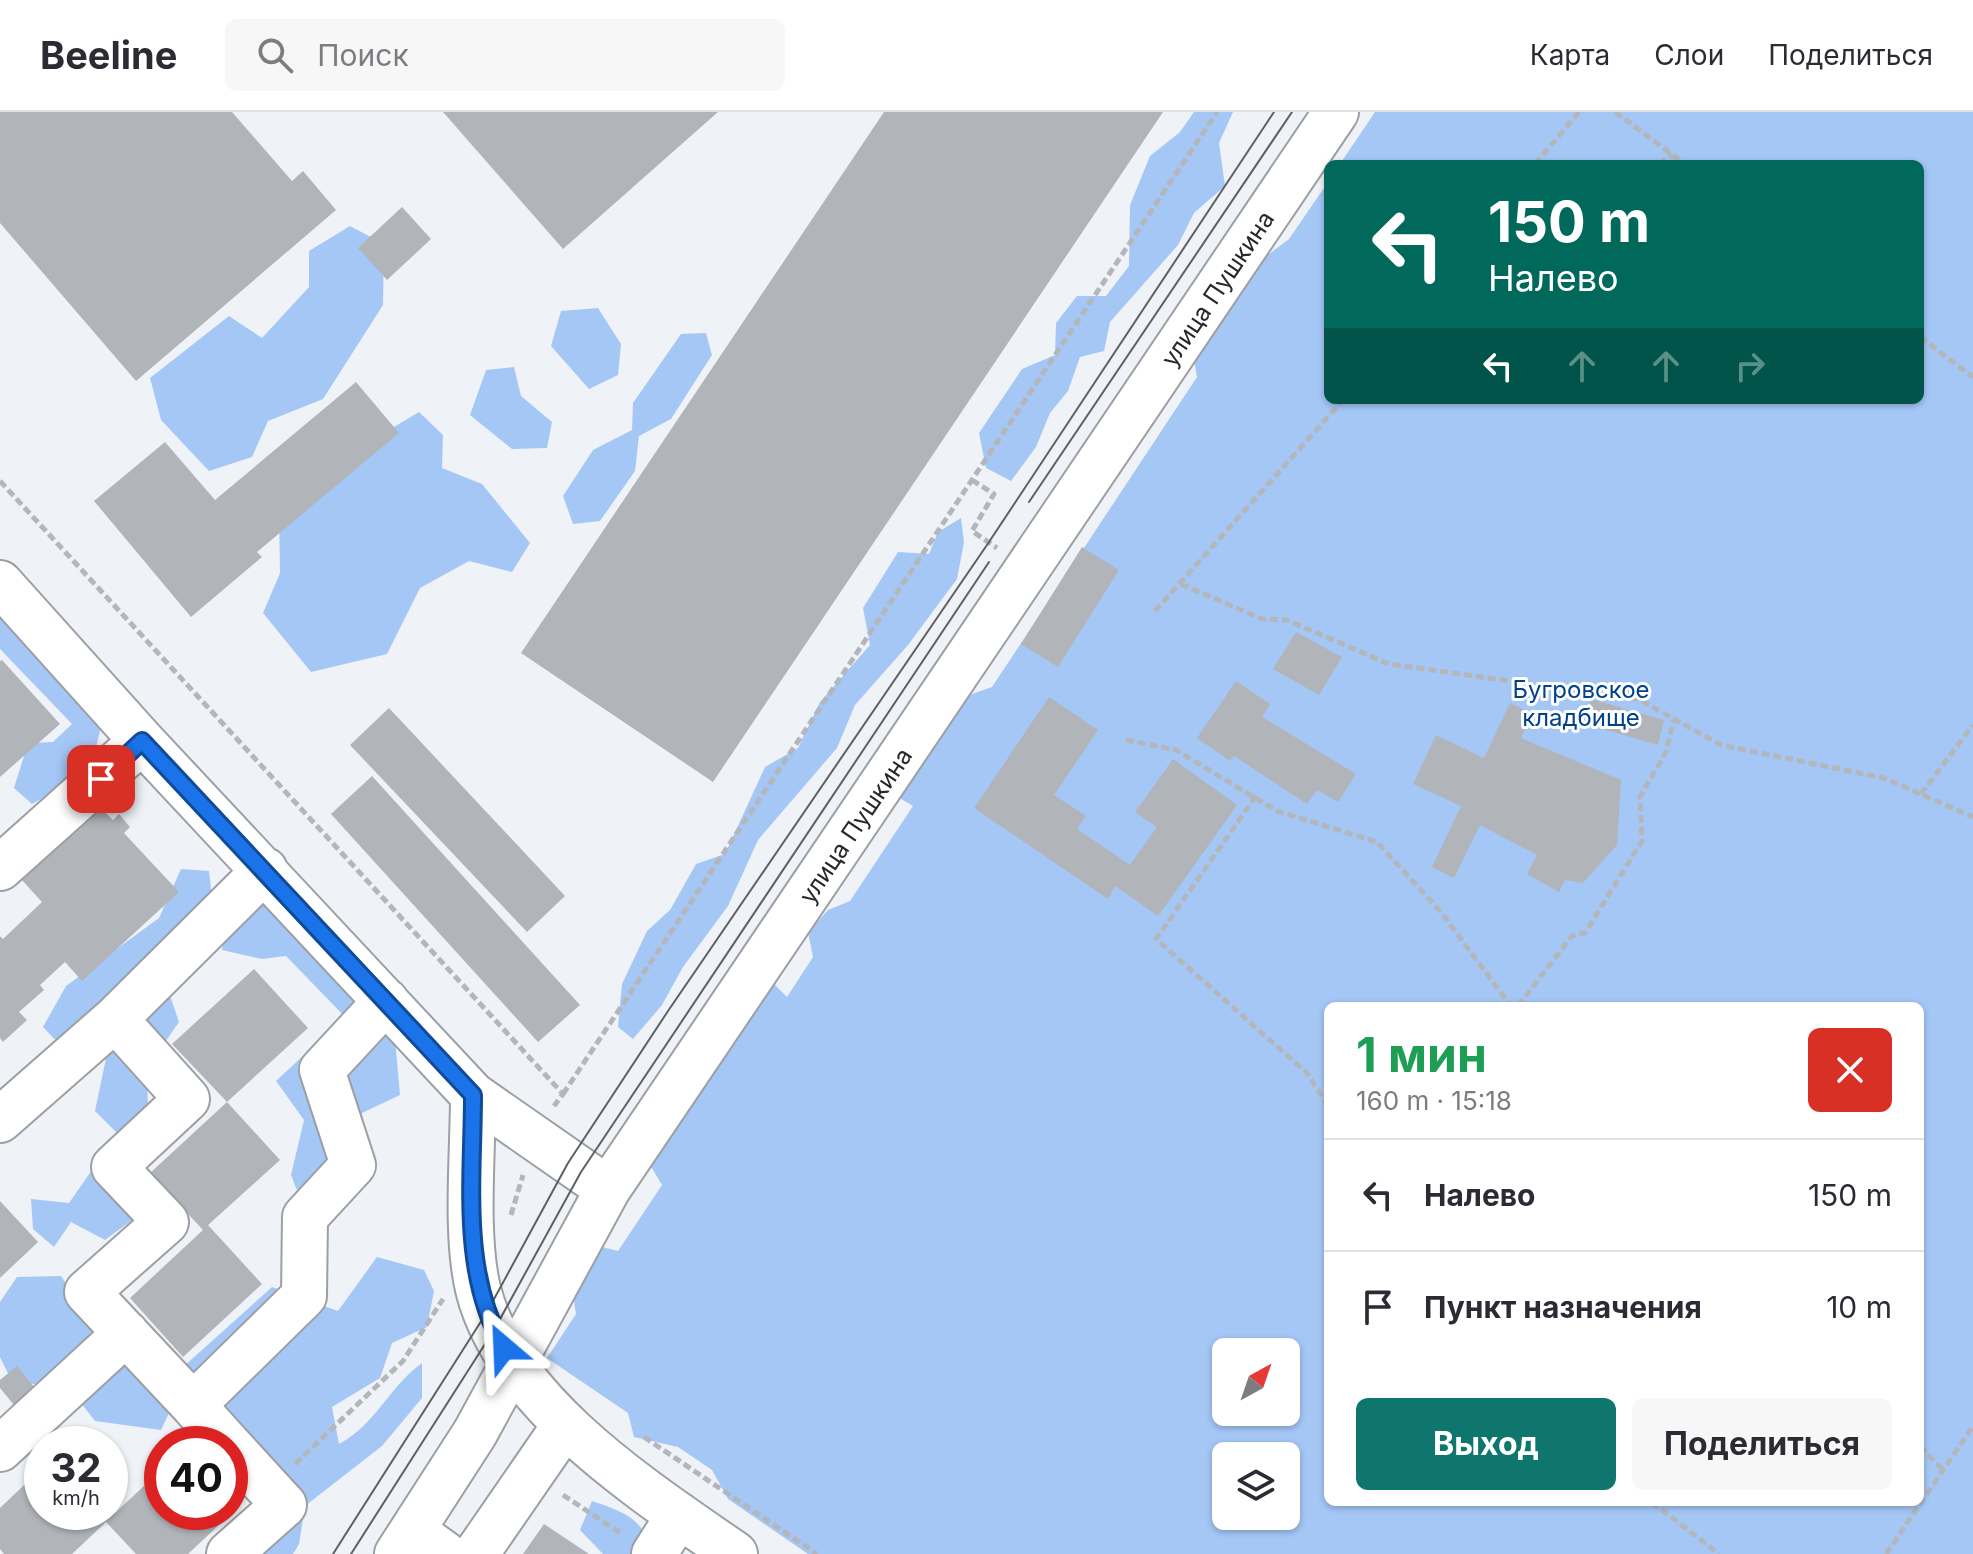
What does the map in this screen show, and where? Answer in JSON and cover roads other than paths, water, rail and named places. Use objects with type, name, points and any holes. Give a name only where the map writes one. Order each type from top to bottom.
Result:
[{"type":"street","name":"улица Пушкина","points":[[418,1546],[608,1189],[1336,112]]},
{"type":"street","points":[[0,583],[142,741],[473,1095],[608,1189]]},
{"type":"street","points":[[0,868],[142,741]]},
{"type":"street","points":[[0,1120],[115,1019],[265,870]]},
{"type":"street","points":[[193,1405],[304,1296],[305,1217],[353,1165],[322,1070],[386,1001]]},
{"type":"street","points":[[115,1019],[187,1099],[114,1167],[166,1222],[87,1292],[212,1426]]},
{"type":"street","points":[[473,1095],[474,1252],[478,1289],[494,1330],[514,1365],[544,1405],[565,1425],[679,1515],[735,1554]]},
{"type":"street","points":[[473,1175],[486,1145],[503,1132],[525,1133]]},
{"type":"street","points":[[0,1449],[126,1333]]},
{"type":"street","points":[[476,1554],[565,1425]]},
{"type":"street","points":[[229,1554],[284,1505],[248,1466]]},
{"type":"street","points":[[641,1546],[679,1515]]},
{"type":"tram line","points":[[333,1554],[487,1312],[568,1163],[668,1011],[989,542],[1274,112]]},
{"type":"tram line","points":[[1029,502],[1292,112]]},
{"type":"tram line","points":[[351,1554],[494,1330],[581,1172],[989,562]]},
{"type":"park label","name":"Бугровское кладбище","points":[[1581,704]]}]
